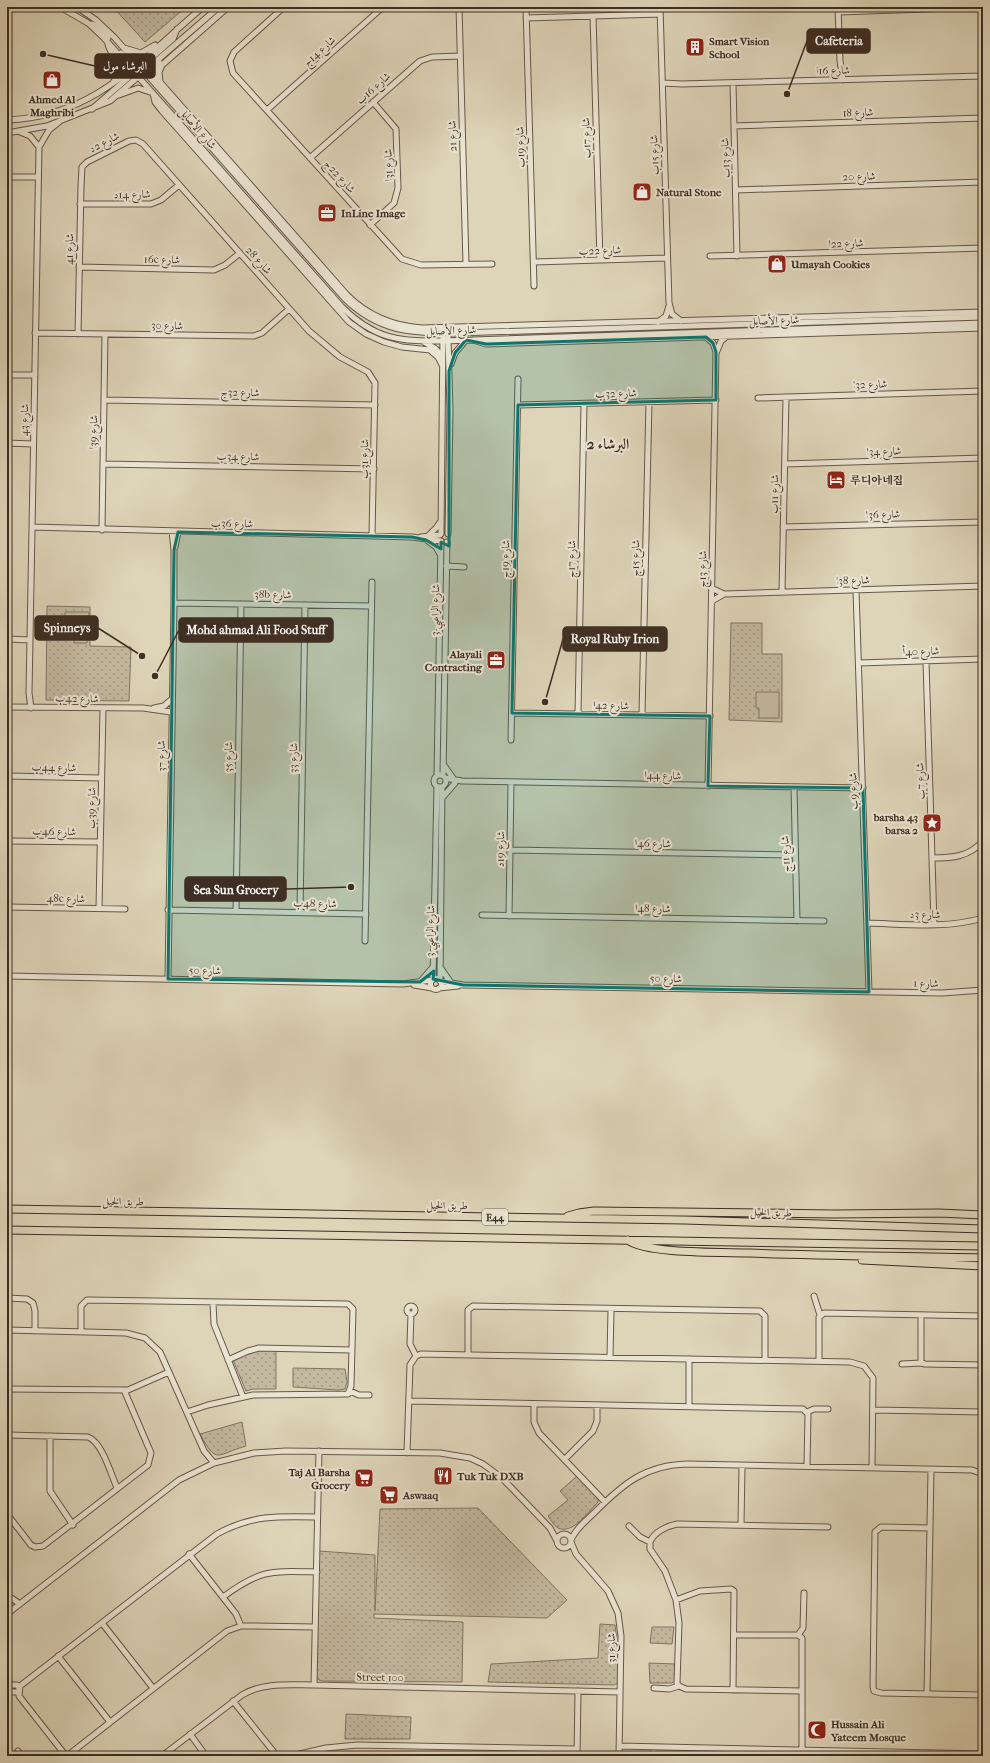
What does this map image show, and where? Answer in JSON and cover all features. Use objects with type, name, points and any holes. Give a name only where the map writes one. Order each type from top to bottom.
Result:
[{"type":"highway","name":"طريق الخيل","points":[[7,1210],[565,1218],[983,1229]]},
{"type":"highway","points":[[565,1218],[579,1213],[594,1211],[835,1214],[939,1213],[983,1215]]},
{"type":"highway","name":"E44","points":[[7,1230],[983,1246]]},
{"type":"highway","points":[[628,1240],[637,1246],[650,1248],[716,1252],[983,1258]]},
{"type":"highway","points":[[844,1256],[861,1260],[983,1266]]},
{"type":"street","name":"شارع الأصايل","points":[[60,7],[88,23],[169,99],[178,110],[184,113]]},
{"type":"street","name":"شارع الأصايل","points":[[77,7],[105,28],[122,47],[153,93],[267,226],[354,319],[375,332],[390,338],[422,341],[472,340],[486,344],[611,337],[857,327],[983,324]]},
{"type":"street","points":[[119,95],[165,40],[203,7]]},
{"type":"street","points":[[7,120],[37,117],[84,102],[160,59],[218,7]]},
{"type":"street","points":[[228,7],[162,65],[158,75],[160,82],[184,113],[259,199],[347,295],[373,318],[397,325],[414,327],[499,325],[593,326],[656,322],[983,312]]},
{"type":"street","name":"شارع 22ج","points":[[284,7],[234,52],[230,61],[232,70],[396,254],[409,263],[421,265],[492,264]]},
{"type":"street","name":"شارع 14ج","points":[[267,110],[383,7]]},
{"type":"street","name":"شارع 21","points":[[459,7],[466,264]]},
{"type":"street","name":"شارع 19ب","points":[[526,7],[534,286]]},
{"type":"street","name":"شارع 15ب","points":[[656,322],[666,316],[669,303],[660,7]]},
{"type":"street","points":[[841,80],[838,9],[983,7]]},
{"type":"street","points":[[526,18],[660,14]]},
{"type":"street","name":"شارع 17ب","points":[[592,16],[600,260]]},
{"type":"street","points":[[88,23],[101,30],[171,106],[178,110]]},
{"type":"street","points":[[92,109],[100,100],[116,90],[173,39],[177,29]]},
{"type":"street","points":[[122,47],[141,53],[165,40]]},
{"type":"street","points":[[107,41],[109,49],[120,66],[118,75],[110,86]]},
{"type":"street","points":[[174,47],[187,44]]},
{"type":"street","name":"شارع 16ب","points":[[310,158],[423,60],[432,57],[460,56]]},
{"type":"street","points":[[160,59],[155,70],[155,77],[169,99]]},
{"type":"street","name":"شارع 16ا","points":[[663,85],[983,76]]},
{"type":"street","name":"شارع 13ب","points":[[733,83],[738,256]]},
{"type":"street","points":[[7,133],[20,132],[59,122],[106,104],[119,95],[138,88],[153,93]]},
{"type":"street","name":"شارع 31ا","points":[[370,225],[394,202],[398,188],[396,129],[373,102]]},
{"type":"street","name":"شارع 18","points":[[734,126],[983,118]]},
{"type":"street","name":"شارع 43","points":[[28,708],[39,147],[49,130],[59,122]]},
{"type":"street","points":[[20,132],[30,136],[39,147]]},
{"type":"street","name":"شارع 2د","points":[[84,165],[129,141],[136,140]]},
{"type":"street","name":"شارع 28","points":[[136,140],[143,144],[289,309],[324,345],[340,357],[368,372],[375,382]]},
{"type":"street","name":"شارع 41","points":[[78,334],[80,204],[82,169],[84,165]]},
{"type":"street","points":[[7,177],[38,177]]},
{"type":"street","name":"شارع 20","points":[[736,190],[983,182]]},
{"type":"street","name":"شارع 14د","points":[[80,204],[151,204],[161,200],[179,185]]},
{"type":"street","points":[[267,226],[305,274],[354,326],[372,337],[390,344],[430,350],[436,354],[442,364]]},
{"type":"street","name":"شارع 22ا","points":[[710,256],[983,248]]},
{"type":"street","name":"16c شارع","points":[[79,267],[214,270],[225,265],[240,253]]},
{"type":"street","name":"شارع 22ب","points":[[534,262],[668,258]]},
{"type":"street","points":[[669,303],[674,316],[684,321],[699,325]]},
{"type":"street","name":"شارع 30","points":[[35,333],[254,336],[262,333],[289,309]]},
{"type":"street","name":"شارع الأصايل","points":[[373,318],[385,326],[406,332],[446,333],[593,326],[699,325],[983,317]]},
{"type":"street","points":[[499,325],[499,331]]},
{"type":"street","points":[[918,326],[925,331]]},
{"type":"street","points":[[848,332],[857,327]]},
{"type":"street","points":[[611,337],[727,336],[983,328]]},
{"type":"street","points":[[446,333],[449,371],[448,534]]},
{"type":"street","name":"شارع 39ا","points":[[102,530],[105,334]]},
{"type":"street","points":[[702,336],[711,340],[716,352]]},
{"type":"street","points":[[716,352],[719,344],[727,336]]},
{"type":"street","points":[[449,371],[455,353],[466,340]]},
{"type":"street","points":[[422,341],[436,349],[442,358]]},
{"type":"street","points":[[440,534],[442,518],[442,358],[446,341]]},
{"type":"street","name":"شارع 13ج","points":[[708,786],[716,352]]},
{"type":"street","points":[[7,375],[35,375]]},
{"type":"street","name":"شارع 19ج","points":[[511,740],[518,379]]},
{"type":"street","name":"شارع 31ب","points":[[372,536],[375,382]]},
{"type":"street","name":"شارع 32ا","points":[[758,398],[983,391]]},
{"type":"street","name":"شارع 11ب","points":[[782,592],[786,397]]},
{"type":"street","name":"شارع 32ج","points":[[104,400],[375,405]]},
{"type":"street","name":"شارع 32ب","points":[[518,405],[716,400]]},
{"type":"street","name":"شارع 15ج","points":[[642,715],[649,402]]},
{"type":"street","name":"شارع 17ج","points":[[578,714],[584,404]]},
{"type":"street","points":[[7,443],[33,444]]},
{"type":"street","name":"شارع 34ا","points":[[785,464],[983,458]]},
{"type":"street","name":"شارع 34ب","points":[[103,464],[374,469]]},
{"type":"street","points":[[441,556],[434,545],[427,538],[442,518]]},
{"type":"street","name":"شارع 36ا","points":[[783,527],[983,522]]},
{"type":"street","name":"شارع 36ب","points":[[32,528],[372,536],[427,538],[447,542]]},
{"type":"street","name":"شارع 37","points":[[167,979],[175,532]]},
{"type":"street","name":"شارع 36ب","points":[[427,538],[440,534],[448,534]]},
{"type":"street","name":"شارع الراعبي 3","points":[[440,534],[442,776]]},
{"type":"street","name":"شارع الراعبي 3","points":[[442,776],[446,566],[447,542],[449,538],[448,534]]},
{"type":"street","points":[[446,566],[464,567]]},
{"type":"street","points":[[365,941],[372,582]]},
{"type":"street","name":"شارع 38ا","points":[[711,588],[724,594],[983,586]]},
{"type":"street","name":"شارع 9ب","points":[[856,590],[869,992]]},
{"type":"street","name":"شارع 38ا","points":[[712,601],[724,594]]},
{"type":"street","name":"38b شارع","points":[[174,603],[371,606]]},
{"type":"street","name":"شارع 35","points":[[236,911],[241,604]]},
{"type":"street","name":"شارع 33","points":[[300,912],[305,605]]},
{"type":"street","points":[[7,639],[30,640]]},
{"type":"street","name":"شارع 40أ","points":[[859,663],[983,659]]},
{"type":"street","name":"شارع 7ب","points":[[926,661],[934,924]]},
{"type":"street","name":"شارع 42ب","points":[[147,709],[161,707],[171,700]]},
{"type":"street","name":"شارع 42ب","points":[[7,707],[147,709],[171,712]]},
{"type":"street","name":"شارع 39ب","points":[[99,908],[103,709]]},
{"type":"street","name":"شارع 42ا","points":[[512,712],[710,716]]},
{"type":"street","points":[[442,799],[454,781],[443,762]]},
{"type":"street","name":"شارع 44ب","points":[[7,776],[101,778]]},
{"type":"street","points":[[442,776],[441,786],[433,780],[442,776]]},
{"type":"street","name":"شارع 44ا","points":[[442,776],[454,781]]},
{"type":"street","name":"شارع 44ا","points":[[441,786],[454,781],[462,781],[863,788]]},
{"type":"street","name":"شارع 19د","points":[[509,916],[511,782]]},
{"type":"street","name":"شارع الراعبي 3","points":[[433,980],[436,965],[442,799],[441,786]]},
{"type":"street","name":"شارع الراعبي 3","points":[[440,980],[436,965],[441,786]]},
{"type":"street","name":"شارع 11ج","points":[[794,787],[797,921]]},
{"type":"street","name":"شارع 46ب","points":[[7,841],[100,842]]},
{"type":"street","points":[[932,858],[958,857],[972,850],[983,841]]},
{"type":"street","name":"شارع 46ا","points":[[510,850],[795,855]]},
{"type":"street","name":"48c شارع","points":[[7,907],[125,909]]},
{"type":"street","name":"شارع 48ب","points":[[168,910],[366,914]]},
{"type":"street","name":"شارع 48ا","points":[[482,915],[824,921]]},
{"type":"street","name":"شارع 3د","points":[[867,923],[958,923],[983,918]]},
{"type":"street","points":[[420,982],[436,965],[451,982]]},
{"type":"street","name":"شارع 50","points":[[7,976],[403,984],[432,988]]},
{"type":"street","points":[[433,980],[440,980],[441,984],[439,988],[432,988],[431,984],[433,980]]},
{"type":"street","name":"شارع 50","points":[[403,984],[433,980]]},
{"type":"street","name":"شارع 50","points":[[440,980],[463,985]]},
{"type":"street","name":"شارع 50","points":[[439,988],[463,985],[869,992]]},
{"type":"street","name":"شارع 1","points":[[869,992],[942,994],[983,990]]},
{"type":"street","points":[[814,1296],[820,1314],[819,1361]]},
{"type":"street","points":[[7,1298],[27,1299],[33,1303],[35,1311],[35,1331]]},
{"type":"street","points":[[81,1332],[81,1306],[87,1300],[348,1304],[351,1306],[350,1391],[345,1395],[273,1394],[243,1397],[208,1405],[187,1412]]},
{"type":"street","points":[[213,1303],[214,1324],[243,1397]]},
{"type":"street","points":[[468,1354],[468,1310],[471,1307],[755,1312],[764,1313],[765,1360]]},
{"type":"street","points":[[610,1357],[611,1310]]},
{"type":"street","points":[[411,1314],[410,1344],[416,1356]]},
{"type":"street","points":[[820,1314],[983,1316]]},
{"type":"street","points":[[820,1322],[823,1316],[830,1314]]},
{"type":"street","points":[[921,1315],[921,1362]]},
{"type":"street","points":[[7,1330],[126,1333],[139,1335],[155,1346],[169,1372],[204,1451],[214,1463]]},
{"type":"street","points":[[228,1360],[259,1348],[351,1350]]},
{"type":"street","points":[[407,1453],[410,1365],[416,1356],[421,1354],[819,1361],[850,1362],[864,1366],[873,1378],[874,1410],[872,1468]]},
{"type":"street","points":[[689,1359],[689,1406]]},
{"type":"street","points":[[902,1364],[921,1362],[925,1364],[983,1365]]},
{"type":"street","points":[[7,1389],[124,1390],[131,1389],[169,1372]]},
{"type":"street","points":[[7,1514],[31,1544],[39,1547],[43,1546],[73,1525],[117,1488],[148,1465],[151,1453],[124,1390]]},
{"type":"street","points":[[350,1391],[359,1395],[369,1395]]},
{"type":"street","points":[[409,1401],[803,1409],[807,1412]]},
{"type":"street","points":[[534,1404],[536,1428],[605,1502]]},
{"type":"street","points":[[565,1459],[593,1431],[597,1421],[597,1405]]},
{"type":"street","points":[[807,1412],[814,1409],[828,1409]]},
{"type":"street","points":[[874,1410],[983,1412]]},
{"type":"street","points":[[807,1412],[807,1466]]},
{"type":"street","points":[[7,1435],[88,1436],[92,1438],[99,1446],[117,1488]]},
{"type":"street","points":[[50,1436],[50,1491],[73,1525]]},
{"type":"street","points":[[204,1451],[205,1467]]},
{"type":"street","points":[[314,1685],[319,1451]]},
{"type":"street","points":[[7,1599],[9,1612],[166,1490],[205,1467],[238,1456],[270,1452],[319,1451],[456,1455],[483,1464],[502,1478],[550,1528],[559,1547],[564,1549],[569,1546],[578,1528],[628,1482],[655,1468],[676,1464],[972,1470],[983,1472]]},
{"type":"street","points":[[741,1524],[742,1466]]},
{"type":"street","points":[[927,1694],[931,1470]]},
{"type":"street","points":[[18,1690],[58,1656],[216,1534],[252,1519],[277,1516],[317,1517]]},
{"type":"street","points":[[679,1686],[679,1623],[676,1600],[671,1583],[665,1571],[650,1549],[650,1542],[654,1535],[664,1528],[678,1524],[741,1524],[828,1527]]},
{"type":"street","points":[[629,1526],[640,1537],[650,1542]]},
{"type":"street","points":[[550,1528],[565,1534],[571,1541]]},
{"type":"street","points":[[557,1541],[559,1536],[578,1528]]},
{"type":"street","points":[[930,1528],[878,1528],[875,1532],[873,1687],[878,1692],[983,1695]]},
{"type":"street","name":"شارع 31","points":[[571,1541],[576,1554],[608,1591],[618,1613],[621,1636],[619,1756]]},
{"type":"street","name":"شارع 31","points":[[564,1549],[576,1554]]},
{"type":"street","points":[[189,1554],[236,1614],[241,1626]]},
{"type":"street","points":[[223,1597],[248,1580],[266,1573],[317,1572]]},
{"type":"street","points":[[676,1600],[700,1590],[734,1591],[733,1690]]},
{"type":"street","points":[[798,1636],[803,1628],[804,1593]]},
{"type":"street","points":[[7,1595],[20,1604]]},
{"type":"street","points":[[102,1622],[153,1688]]},
{"type":"street","points":[[7,1680],[9,1690],[17,1685],[21,1699],[67,1756],[220,1636],[234,1628],[241,1626],[315,1627]]},
{"type":"street","points":[[734,1635],[798,1636],[803,1640],[802,1750]]},
{"type":"street","points":[[58,1656],[110,1722]]},
{"type":"street","name":"Street 100","points":[[162,1756],[249,1690],[257,1688],[314,1685],[620,1692]]},
{"type":"street","points":[[654,1688],[669,1689],[679,1686],[686,1689],[802,1691]]},
{"type":"street","points":[[577,1756],[578,1691]]},
{"type":"street","points":[[234,1701],[277,1756]]},
{"type":"street","points":[[190,1734],[206,1756]]},
{"type":"street","points":[[291,1756],[326,1748],[357,1745],[577,1749]]},
{"type":"street","points":[[619,1746],[916,1754],[983,1754]]},
{"type":"street","points":[[654,1747],[654,1756]]},
{"type":"street","points":[[18,1751],[22,1756]]},
{"type":"highlighted area","points":[[706,337],[713,343],[716,352],[716,400],[518,405],[512,713],[710,716],[708,786],[863,788],[869,992],[463,985],[433,979],[434,971],[420,982],[168,979],[174,550],[178,532],[412,537],[426,540],[441,549],[441,542],[449,546],[449,371],[455,353],[466,340],[486,344]]},
{"type":"shaded area","points":[[113,7],[186,7],[145,42]]},
{"type":"shaded area","points":[[47,606],[90,607],[90,646],[131,647],[129,701],[46,700]]},
{"type":"shaded area","points":[[65,612],[89,612],[89,625],[65,624]]},
{"type":"shaded area","points":[[731,623],[762,623],[762,654],[782,654],[782,722],[729,720]]},
{"type":"shaded area","points":[[68,626],[88,627],[87,643],[74,643],[74,636],[68,635]]},
{"type":"shaded area","points":[[756,692],[779,692],[779,718],[759,718],[759,708],[756,708]]},
{"type":"shaded area","points":[[259,1350],[276,1350],[276,1389],[253,1389],[246,1391],[233,1360],[250,1352]]},
{"type":"shaded area","points":[[293,1368],[345,1369],[347,1382],[345,1389],[338,1390],[293,1387]]},
{"type":"shaded area","points":[[242,1422],[246,1446],[222,1454],[214,1454],[200,1434]]},
{"type":"shaded area","points":[[577,1476],[598,1497],[598,1502],[575,1525],[564,1529],[558,1528],[548,1516],[568,1500],[560,1491]]},
{"type":"shaded area","points":[[478,1508],[567,1600],[547,1618],[374,1614],[374,1618],[463,1622],[462,1682],[319,1680],[316,1676],[319,1551],[375,1555],[375,1611],[380,1509]]},
{"type":"shaded area","points":[[600,1624],[615,1625],[618,1647],[618,1683],[614,1685],[488,1682],[491,1664],[598,1658]]},
{"type":"shaded area","points":[[652,1627],[674,1627],[672,1644],[650,1643]]},
{"type":"shaded area","points":[[649,1663],[675,1664],[675,1680],[672,1683],[650,1683]]},
{"type":"shaded area","points":[[346,1714],[411,1717],[410,1739],[345,1739]]},
{"type":"place","name":"Smart Vision School","points":[[695,47]]},
{"type":"place","name":"البرشاء مول","points":[[43,54]]},
{"type":"place","name":"Ahmed Al Maghribi","points":[[52,80]]},
{"type":"place","name":"Cafeteria","points":[[787,94]]},
{"type":"place","name":"Natural Stone","points":[[642,192]]},
{"type":"place","name":"InLine Image","points":[[327,213]]},
{"type":"place","name":"Umayah Cookies","points":[[777,264]]},
{"type":"place","name":"루디아네집","points":[[836,480]]},
{"type":"place","name":"Spinneys","points":[[142,656]]},
{"type":"place","name":"Alayali Contracting","points":[[496,660]]},
{"type":"place","name":"Mohd ahmad Ali Food Stuff","points":[[155,676]]},
{"type":"place","name":"Royal Ruby Irion","points":[[545,702]]},
{"type":"place","name":"barsha 43 barsa 2","points":[[932,823]]},
{"type":"place","name":"Sea Sun Grocery","points":[[351,887]]},
{"type":"place","name":"Tuk Tuk DXB","points":[[443,1476]]},
{"type":"place","name":"Taj Al Barsha Grocery","points":[[364,1478]]},
{"type":"place","name":"Aswaaq","points":[[389,1495]]},
{"type":"place","name":"Hussain Ali Yateem Mosque","points":[[817,1730]]},
{"type":"district","name":"البرشاء 2","points":[[608,444]]}]
